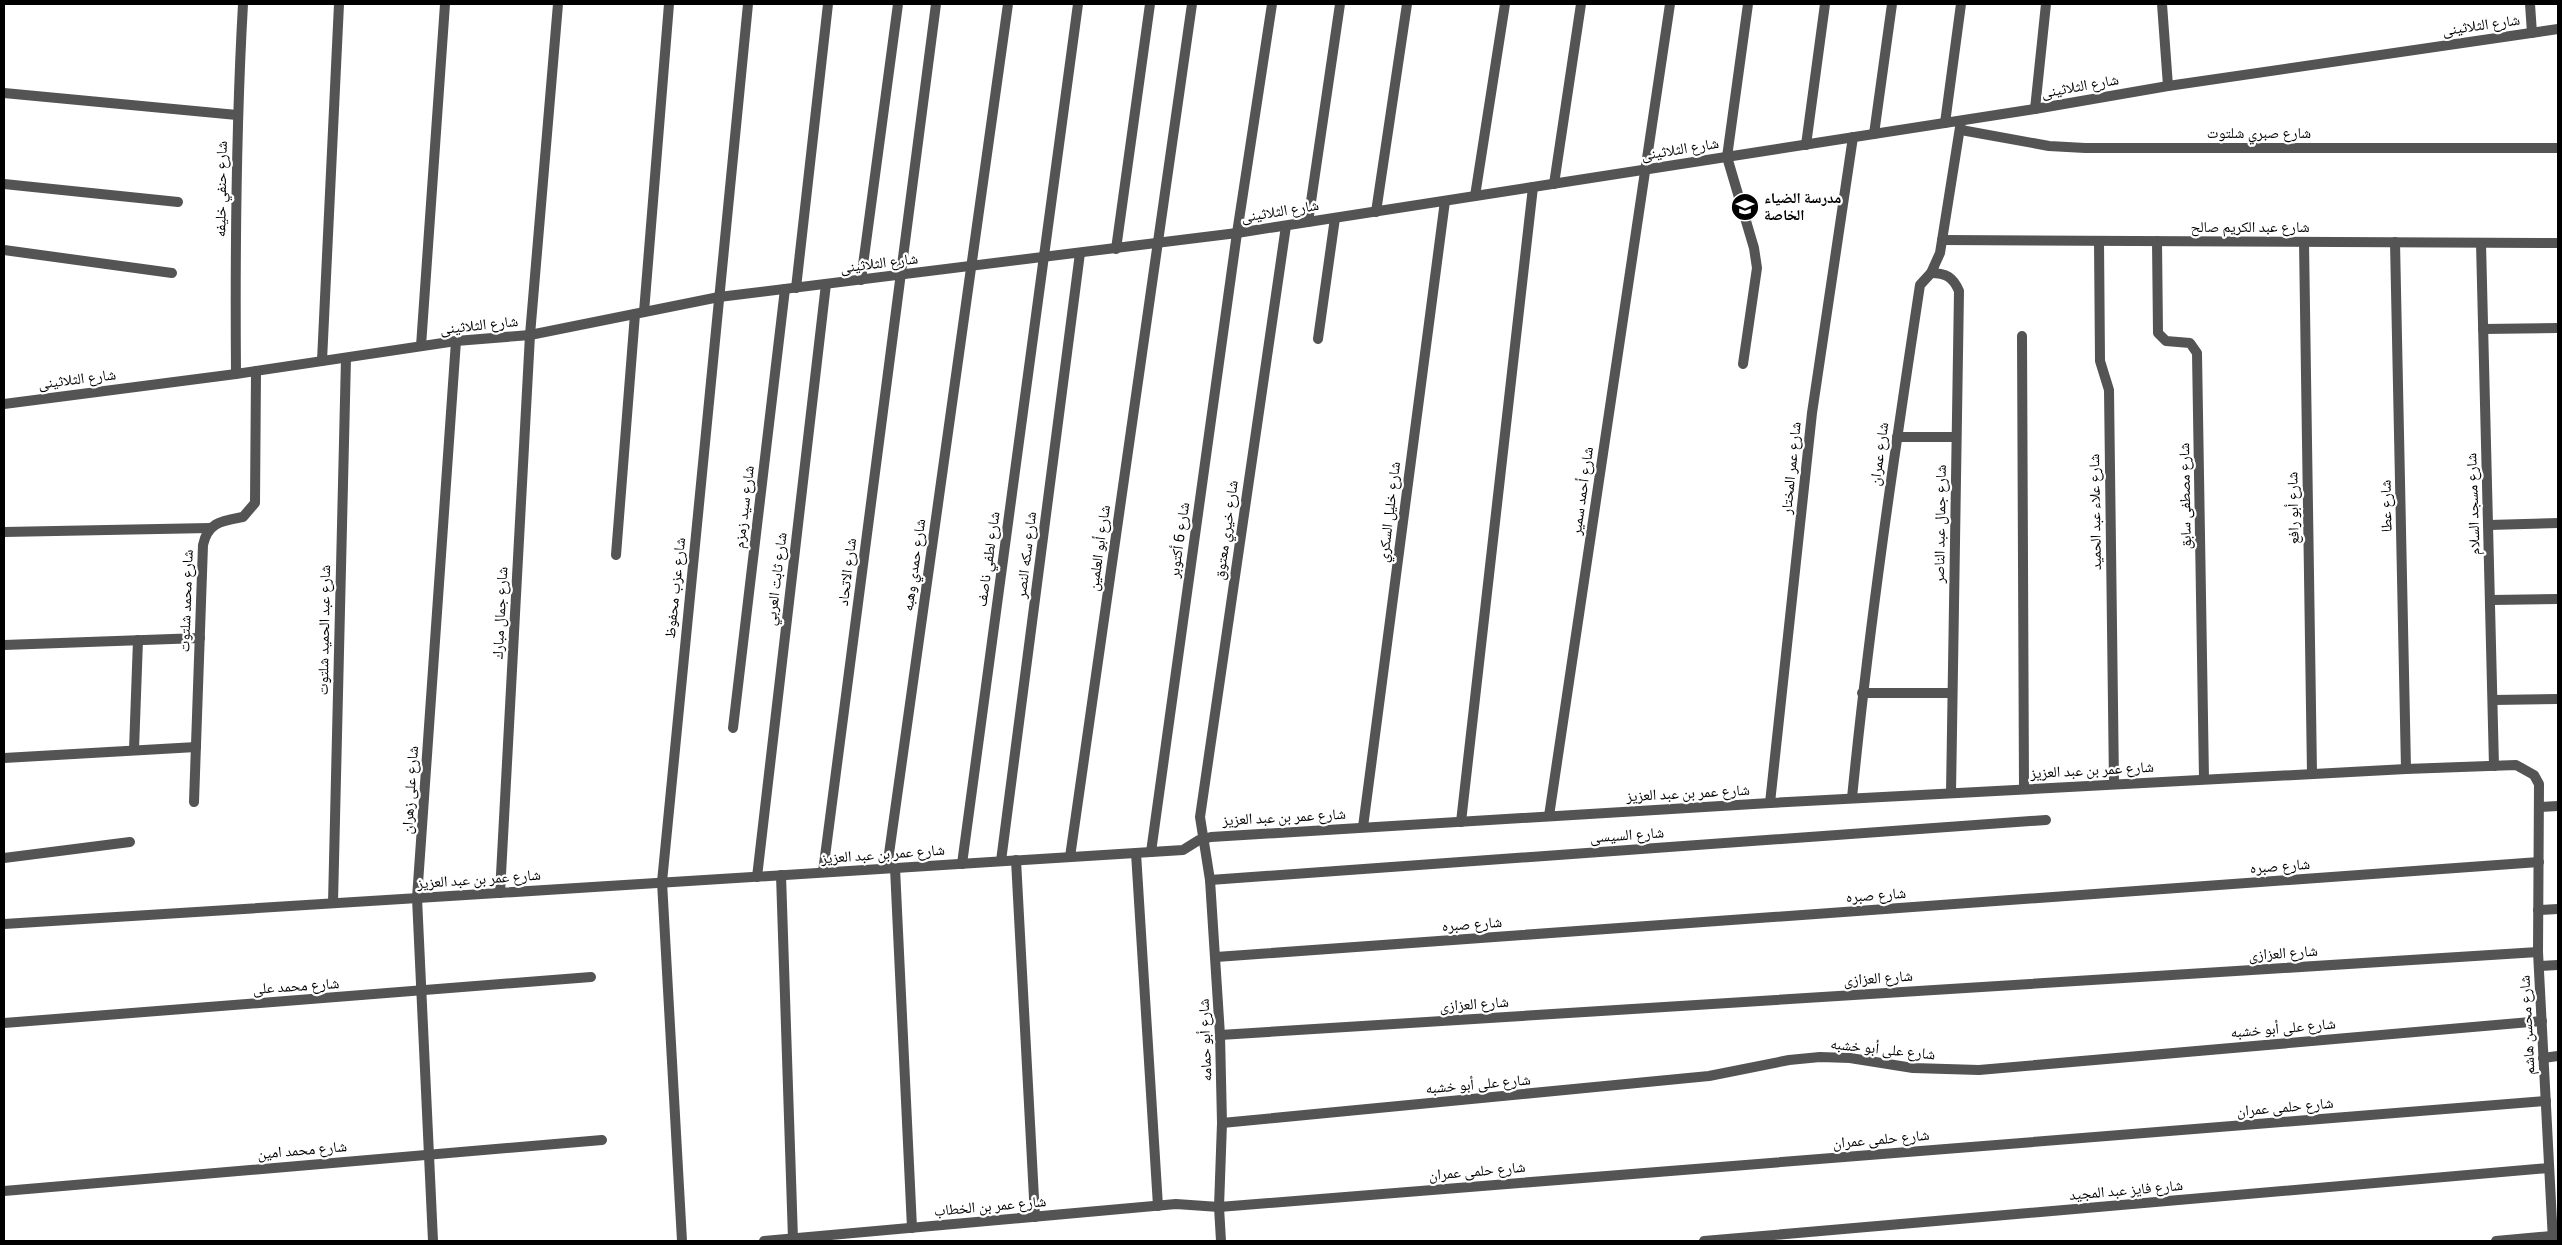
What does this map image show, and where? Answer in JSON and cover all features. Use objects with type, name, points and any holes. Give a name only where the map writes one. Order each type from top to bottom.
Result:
[{"type":"street","name":"شارع حنفي خليفه","points":[[236,374],[237,115],[243,4]]},
{"type":"street","points":[[322,361],[339,4]]},
{"type":"street","points":[[422,346],[445,4]]},
{"type":"street","name":"شارع جمال مبارك","points":[[500,893],[530,334],[558,4]]},
{"type":"street","points":[[616,555],[669,4]]},
{"type":"street","name":"شارع عزب محفوظ","points":[[682,1241],[662,882],[748,4]]},
{"type":"street","name":"شارع سيد زمزم","points":[[733,728],[828,4]]},
{"type":"street","points":[[861,280],[898,4]]},
{"type":"street","name":"شارع الاتحاد","points":[[823,872],[936,4]]},
{"type":"street","name":"شارع حمدي وهبه","points":[[912,1228],[891,868],[971,266],[1008,4]]},
{"type":"street","name":"شارع لطفي ناصف","points":[[962,864],[1078,4]]},
{"type":"street","points":[[1116,249],[1150,4]]},
{"type":"street","name":"شارع أبو العلمين","points":[[1070,857],[1192,4]]},
{"type":"street","name":"شارع 6 أكتوبر","points":[[1151,852],[1237,233],[1272,4]]},
{"type":"street","points":[[1308,222],[1340,4]]},
{"type":"street","points":[[1376,212],[1407,4]]},
{"type":"street","points":[[1475,196],[1505,4]]},
{"type":"street","points":[[1554,184],[1581,4]]},
{"type":"street","name":"شارع أحمد سمير","points":[[1549,816],[1670,4]]},
{"type":"street","points":[[1743,364],[1758,268],[1754,248],[1727,157],[1748,4]]},
{"type":"street","points":[[1806,145],[1825,4]]},
{"type":"street","points":[[1874,134],[1892,4]]},
{"type":"street","points":[[1945,123],[1961,4]]},
{"type":"street","points":[[2035,109],[2046,4]]},
{"type":"street","points":[[2162,4],[2168,86]]},
{"type":"street","points":[[2530,4],[2532,33]]},
{"type":"street","name":"شارع الثلاثينى","points":[[4,404],[236,374],[456,341],[530,334],[719,297],[1159,244],[1286,226],[1945,123],[1961,126],[2035,109],[2168,86],[2558,29]]},
{"type":"street","points":[[4,93],[237,115]]},
{"type":"street","name":"شارع صبري شلتوت","points":[[1961,126],[2050,146],[2085,148],[2558,148]]},
{"type":"street","name":"شارع عمران","points":[[1852,798],[1862,693],[1920,285],[1931,273],[1942,240],[1961,126]]},
{"type":"street","name":"شارع عمر المختار","points":[[1770,803],[1812,413],[1853,137]]},
{"type":"street","points":[[4,184],[178,202]]},
{"type":"street","points":[[1461,822],[1532,187]]},
{"type":"street","name":"شارع خليل السكري","points":[[1362,828],[1445,201]]},
{"type":"street","points":[[1318,339],[1336,218]]},
{"type":"street","name":"شارع خيري معتوق","points":[[1204,838],[1200,817],[1201,804],[1286,226]]},
{"type":"street","name":"شارع عبد الكريم صالح","points":[[1942,240],[2558,243]]},
{"type":"street","name":"شارع علاء عبد الحميد","points":[[2099,241],[2100,361],[2109,390],[2114,784]]},
{"type":"street","name":"شارع مصطفى سابق","points":[[2157,241],[2158,333],[2166,341],[2190,343],[2197,353],[2204,779]]},
{"type":"street","name":"شارع أبو رافع","points":[[2304,242],[2312,774]]},
{"type":"street","name":"شارع عطا","points":[[2395,242],[2406,769]]},
{"type":"street","name":"شارع مسجد السلام","points":[[2481,243],[2494,766]]},
{"type":"street","points":[[4,250],[172,273]]},
{"type":"street","name":"شارع سكه النصر","points":[[1001,861],[1080,253]]},
{"type":"street","name":"شارع جمال عبد الناصر","points":[[1931,273],[1948,276],[1954,281],[1958,291],[1951,793]]},
{"type":"street","name":"شارع ثابت العربي","points":[[757,877],[826,284]]},
{"type":"street","points":[[2484,329],[2558,328]]},
{"type":"street","points":[[2022,336],[2024,789]]},
{"type":"street","name":"شارع على زهران","points":[[433,1241],[417,898],[456,341]]},
{"type":"street","name":"شارع عبد الحميد شلتوت","points":[[333,903],[346,358]]},
{"type":"street","points":[[4,532],[210,528],[216,522],[243,517],[255,503],[256,371]]},
{"type":"street","points":[[1897,437],[1956,437]]},
{"type":"street","points":[[2489,524],[2558,522]]},
{"type":"street","name":"شارع محمد شلتوت","points":[[194,802],[203,545],[210,528]]},
{"type":"street","points":[[2491,600],[2558,599]]},
{"type":"street","points":[[4,645],[200,638]]},
{"type":"street","points":[[134,750],[138,640]]},
{"type":"street","points":[[1862,693],[1952,693]]},
{"type":"street","points":[[2493,700],[2558,699]]},
{"type":"street","points":[[4,758],[196,747]]},
{"type":"street","name":"شارع عمر بن عبد العزيز","points":[[4,924],[1184,850],[1204,838],[1852,798],[2406,769],[2516,765],[2534,775],[2539,784],[2539,807]]},
{"type":"street","points":[[2539,807],[2558,806]]},
{"type":"street","name":"شارع محسن هاشم","points":[[2539,807],[2538,952],[2546,1101],[2554,1152],[2549,1168],[2552,1239]]},
{"type":"street","name":"شارع السيسى","points":[[1210,880],[2046,820]]},
{"type":"street","name":"شارع أبو حمامه","points":[[1204,838],[1210,880],[1220,1035],[1222,1123],[1219,1207],[1222,1241]]},
{"type":"street","points":[[4,858],[130,842]]},
{"type":"street","points":[[1136,853],[1158,1206]]},
{"type":"street","points":[[1016,860],[1035,1217]]},
{"type":"street","name":"شارع صبره","points":[[1216,957],[2539,862]]},
{"type":"street","points":[[781,875],[793,1239]]},
{"type":"street","points":[[2538,910],[2558,909]]},
{"type":"street","name":"شارع العزازى","points":[[1220,1035],[2538,952]]},
{"type":"street","points":[[2539,966],[2558,965]]},
{"type":"street","name":"شارع محمد على","points":[[4,1023],[422,992],[590,977]]},
{"type":"street","name":"شارع على أبو خشبه","points":[[1222,1123],[1709,1076],[1789,1060],[1820,1057],[1850,1058],[1929,1069],[1979,1070],[2542,1021]]},
{"type":"street","points":[[2543,1058],[2558,1056]]},
{"type":"street","name":"شارع حلمى عمران","points":[[1219,1207],[2546,1101]]},
{"type":"street","name":"شارع محمد امين","points":[[4,1191],[602,1140]]},
{"type":"street","name":"شارع فايز عبد المجيد","points":[[1704,1241],[2549,1168]]},
{"type":"street","name":"شارع عمر بن الخطاب","points":[[764,1241],[1176,1204],[1219,1207]]},
{"type":"street","points":[[2496,1241],[2552,1239]]},
{"type":"place","name":"مدرسة الضياء الخاصة","points":[[1745,207]]}]
